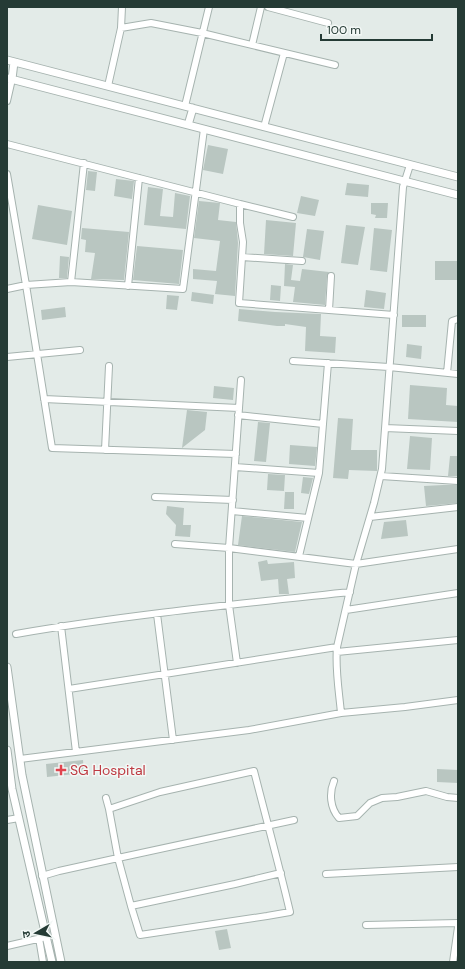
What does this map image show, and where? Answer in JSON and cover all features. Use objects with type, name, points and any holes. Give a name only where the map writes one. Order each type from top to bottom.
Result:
[{"type":"street","points":[[108,86],[121,28],[122,7]]},
{"type":"street","points":[[188,125],[189,107],[202,33],[209,7]]},
{"type":"street","points":[[252,45],[261,7]]},
{"type":"street","points":[[268,7],[328,23]]},
{"type":"street","points":[[121,28],[151,24],[202,33],[335,65]]},
{"type":"street","points":[[264,127],[284,53]]},
{"type":"street","points":[[7,101],[11,61],[458,178]]},
{"type":"street","points":[[9,78],[458,195]]},
{"type":"street","points":[[7,289],[26,285],[71,282],[183,289],[204,129]]},
{"type":"street","points":[[7,144],[293,218]]},
{"type":"street","points":[[71,282],[84,163]]},
{"type":"street","points":[[341,713],[336,659],[337,649],[356,564],[382,469],[403,187],[410,165]]},
{"type":"street","points":[[7,174],[52,448],[236,454]]},
{"type":"street","points":[[128,286],[139,178]]},
{"type":"street","points":[[240,204],[240,223],[243,242],[239,303],[394,315]]},
{"type":"street","points":[[242,257],[302,261]]},
{"type":"street","points":[[329,310],[331,276]]},
{"type":"street","points":[[447,373],[452,321],[458,319]]},
{"type":"street","points":[[7,357],[80,350]]},
{"type":"street","points":[[293,361],[389,367],[458,374]]},
{"type":"street","points":[[299,556],[319,473],[328,363]]},
{"type":"street","points":[[105,450],[106,402],[109,366]]},
{"type":"street","points":[[238,663],[229,605],[229,548],[241,380]]},
{"type":"street","points":[[44,400],[239,408]]},
{"type":"street","points":[[238,415],[323,424]]},
{"type":"street","points":[[385,428],[458,431]]},
{"type":"street","points":[[235,467],[319,473]]},
{"type":"street","points":[[380,476],[458,481]]},
{"type":"street","points":[[155,498],[232,500]]},
{"type":"street","points":[[370,517],[458,507]]},
{"type":"street","points":[[232,511],[308,518]]},
{"type":"street","points":[[175,544],[229,548],[356,564],[458,549]]},
{"type":"street","points":[[16,634],[61,626],[229,605],[350,592]]},
{"type":"street","points":[[346,610],[458,593]]},
{"type":"street","points":[[157,614],[173,740]]},
{"type":"street","points":[[61,626],[76,752]]},
{"type":"street","points":[[69,689],[337,649],[458,640]]},
{"type":"street","points":[[7,667],[10,712],[42,876],[61,962]]},
{"type":"street","points":[[20,759],[249,730],[341,713],[458,700]]},
{"type":"street","points":[[7,750],[12,789],[52,962]]},
{"type":"street","points":[[106,798],[118,858],[140,935],[290,912],[254,771],[160,792],[109,809]]},
{"type":"street","points":[[334,781],[331,795],[332,803],[335,814],[339,818],[356,816],[370,803],[382,798],[397,797],[426,791],[447,797],[458,798]]},
{"type":"street","points":[[7,820],[19,818]]},
{"type":"street","points":[[42,876],[294,820]]},
{"type":"street","points":[[326,874],[458,867]]},
{"type":"street","points":[[131,906],[281,873]]},
{"type":"street","points":[[366,925],[458,923]]},
{"type":"street","points":[[453,962],[458,927]]},
{"type":"street","points":[[7,946],[46,937]]},
{"type":"street","points":[[38,938],[43,962]]},
{"type":"building","points":[[208,145],[228,149],[223,174],[203,170]]},
{"type":"building","points":[[88,171],[97,172],[95,191],[86,190]]},
{"type":"building","points":[[116,179],[134,181],[132,199],[114,196]]},
{"type":"building","points":[[347,183],[369,185],[368,197],[345,195]]},
{"type":"building","points":[[148,187],[163,189],[160,216],[173,217],[175,193],[190,196],[186,229],[144,225]]},
{"type":"building","points":[[301,196],[319,200],[315,216],[297,213]]},
{"type":"building","points":[[199,201],[220,203],[218,220],[236,222],[238,243],[235,296],[215,294],[217,281],[193,279],[193,269],[216,271],[220,241],[194,238]]},
{"type":"building","points":[[371,203],[388,203],[387,218],[375,218],[376,215],[371,214]]},
{"type":"building","points":[[38,205],[72,211],[67,245],[32,239]]},
{"type":"building","points":[[266,220],[296,223],[293,256],[264,254]]},
{"type":"building","points":[[346,225],[365,227],[358,265],[341,263]]},
{"type":"building","points":[[82,228],[129,232],[124,280],[91,279],[95,253],[85,252],[86,240],[81,239]]},
{"type":"building","points":[[374,228],[392,230],[387,272],[370,270]]},
{"type":"building","points":[[307,229],[324,231],[320,260],[303,257]]},
{"type":"building","points":[[137,246],[183,250],[179,284],[133,280]]},
{"type":"building","points":[[60,256],[69,257],[67,278],[59,278]]},
{"type":"building","points":[[435,261],[458,261],[458,280],[435,280]]},
{"type":"building","points":[[285,264],[293,265],[291,280],[300,281],[302,269],[329,272],[327,276],[325,305],[293,302],[295,287],[284,286]]},
{"type":"building","points":[[271,285],[281,286],[280,301],[270,300]]},
{"type":"building","points":[[366,290],[386,293],[384,309],[364,307]]},
{"type":"building","points":[[192,292],[214,295],[213,304],[191,301]]},
{"type":"building","points":[[167,295],[179,296],[177,310],[166,309]]},
{"type":"building","points":[[65,307],[66,317],[42,320],[41,310]]},
{"type":"building","points":[[239,309],[321,314],[320,336],[336,337],[335,353],[305,351],[306,327],[285,324],[285,326],[277,326],[238,321]]},
{"type":"building","points":[[402,315],[426,315],[426,327],[402,327]]},
{"type":"building","points":[[407,344],[422,346],[421,359],[406,357]]},
{"type":"building","points":[[410,385],[447,388],[446,405],[458,406],[458,422],[408,419]]},
{"type":"building","points":[[214,386],[234,388],[233,400],[213,398]]},
{"type":"building","points":[[187,410],[207,412],[205,430],[182,448]]},
{"type":"building","points":[[338,418],[353,419],[351,450],[377,450],[377,471],[349,470],[348,479],[333,478]]},
{"type":"building","points":[[258,422],[270,423],[266,462],[254,461]]},
{"type":"building","points":[[410,436],[432,438],[430,470],[407,469]]},
{"type":"building","points":[[290,445],[317,447],[315,466],[289,464]]},
{"type":"building","points":[[450,456],[458,456],[458,476],[448,476]]},
{"type":"building","points":[[268,474],[285,475],[284,491],[267,490]]},
{"type":"building","points":[[303,477],[313,478],[309,494],[301,493]]},
{"type":"building","points":[[458,485],[458,503],[426,506],[424,486]]},
{"type":"building","points":[[285,492],[294,492],[294,509],[284,509]]},
{"type":"building","points":[[167,506],[184,508],[183,525],[191,525],[190,537],[175,536],[176,525],[166,514]]},
{"type":"building","points":[[242,516],[302,522],[295,552],[238,545]]},
{"type":"building","points":[[406,520],[408,536],[381,539],[384,522]]},
{"type":"building","points":[[267,560],[268,564],[294,562],[295,578],[287,579],[289,594],[279,594],[278,579],[261,581],[258,562]]},
{"type":"building","points":[[83,760],[84,773],[47,777],[46,764]]},
{"type":"building","points":[[437,769],[458,770],[458,783],[437,782]]},
{"type":"building","points":[[227,929],[231,948],[219,950],[215,931]]},
{"type":"place","name":"SG Hospital","points":[[61,770]]}]
